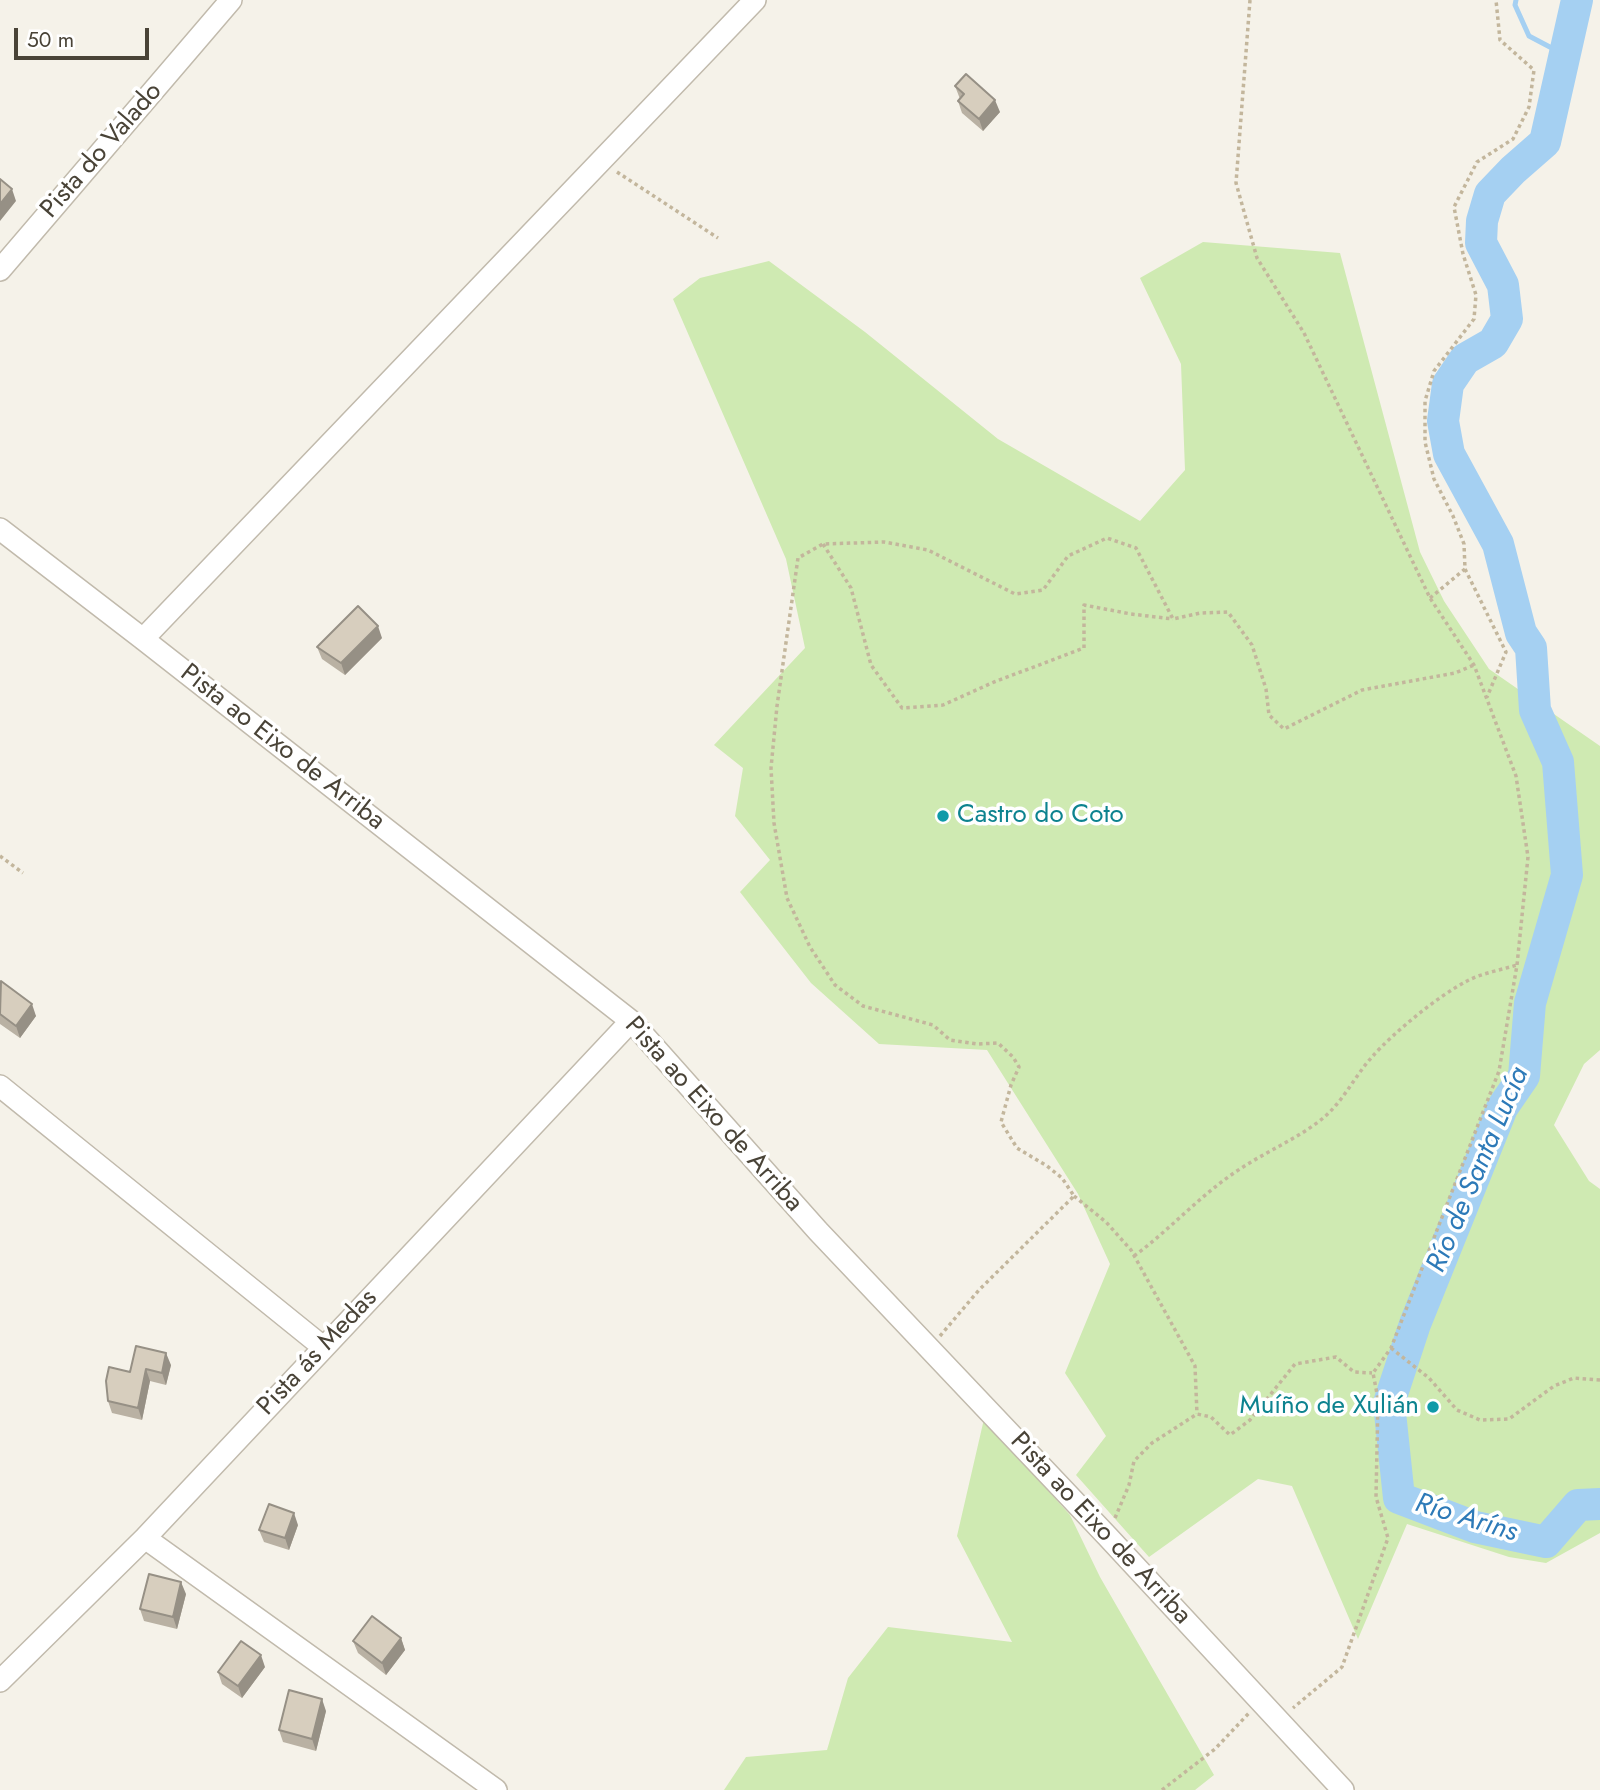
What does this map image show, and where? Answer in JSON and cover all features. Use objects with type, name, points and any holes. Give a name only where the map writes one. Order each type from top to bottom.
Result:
[{"type":"street","name":"Pista do Valado","points":[[0,270],[231,0]]},
{"type":"street","points":[[143,639],[755,0]]},
{"type":"street","name":"Pista ao Eixo de Arriba","points":[[0,529],[631,1021],[818,1231],[1108,1536],[1343,1790]]},
{"type":"street","name":"Pista ás Medas","points":[[0,1681],[145,1538],[631,1021]]},
{"type":"street","points":[[0,1086],[323,1348]]},
{"type":"street","points":[[145,1538],[495,1790]]},
{"type":"path","points":[[1250,0],[1236,183],[1257,258],[1304,333],[1430,598],[1474,665],[1516,776],[1528,857],[1517,965],[1499,1071],[1391,1348],[1373,1373],[1378,1399],[1376,1497],[1388,1538],[1342,1667],[1278,1720]]},
{"type":"path","points":[[1487,698],[1506,652],[1465,569],[1464,544],[1454,516],[1434,479],[1425,442],[1425,401],[1434,371],[1474,319],[1476,295],[1463,254],[1454,207],[1476,162],[1513,138],[1529,107],[1534,69],[1500,40],[1496,0]]},
{"type":"path","points":[[601,161],[718,238]]},
{"type":"path","points":[[1173,619],[1136,548],[1107,538],[1068,556],[1043,590],[1015,594],[928,550],[884,542],[823,544],[798,558],[771,768],[774,823],[787,898],[810,947],[835,985],[863,1006],[933,1025],[950,1040],[977,1044],[998,1043],[1013,1057],[1018,1067],[1002,1122],[1017,1148],[1048,1166],[1062,1178],[1074,1196],[1107,1222],[1134,1256],[1195,1366],[1197,1413]]},
{"type":"path","points":[[823,544],[851,588],[871,665],[902,708],[943,705],[994,682],[1084,649],[1084,604],[1173,619],[1200,613],[1228,612],[1252,645],[1266,689],[1269,715],[1284,729],[1362,690],[1455,673],[1474,665]]},
{"type":"path","points":[[1430,598],[1465,569]]},
{"type":"path","points":[[0,856],[23,873]]},
{"type":"path","points":[[1134,1256],[1158,1238],[1209,1191],[1324,1117],[1372,1057],[1438,1001],[1468,981],[1517,965]]},
{"type":"path","points":[[929,1348],[979,1290],[1074,1196]]},
{"type":"path","points":[[1391,1348],[1429,1378],[1457,1410],[1480,1420],[1509,1419],[1554,1385],[1574,1378],[1600,1380]]},
{"type":"path","points":[[1108,1536],[1129,1485],[1134,1461],[1153,1443],[1197,1413],[1211,1416],[1230,1435],[1250,1420],[1295,1364],[1336,1357],[1354,1371],[1373,1373]]},
{"type":"path","points":[[1162,1790],[1215,1749],[1261,1702]]},
{"type":"green space","points":[[1203,242],[1340,253],[1420,552],[1444,601],[1489,669],[1600,746],[1600,1050],[1584,1064],[1554,1125],[1589,1181],[1600,1189],[1600,1533],[1546,1563],[1509,1557],[1407,1524],[1358,1639],[1292,1486],[1258,1479],[1149,1557],[1076,1475],[1106,1436],[1065,1373],[1110,1264],[1078,1194],[987,1050],[879,1044],[811,983],[740,892],[770,860],[735,816],[743,768],[714,745],[805,648],[786,559],[673,299],[700,278],[769,261],[865,332],[998,439],[1140,521],[1185,470],[1181,364],[1140,278]]},
{"type":"green space","points":[[984,1419],[1070,1515],[1100,1577],[1214,1775],[1195,1790],[724,1790],[746,1757],[827,1750],[848,1678],[888,1627],[1012,1642],[957,1536]]},
{"type":"building","points":[[966,74],[995,100],[979,119],[958,101],[964,94],[955,86]]},
{"type":"building","points":[[0,179],[12,189],[0,204]]},
{"type":"building","points":[[358,606],[378,626],[341,663],[317,647]]},
{"type":"building","points":[[1,981],[32,1004],[16,1026],[0,1014]]},
{"type":"building","points":[[136,1346],[166,1353],[162,1373],[146,1369],[138,1408],[108,1401],[106,1381],[109,1367],[130,1372]]},
{"type":"building","points":[[269,1504],[294,1513],[285,1538],[259,1530]]},
{"type":"building","points":[[149,1574],[181,1582],[173,1617],[140,1609]]},
{"type":"building","points":[[372,1616],[401,1638],[382,1663],[353,1641]]},
{"type":"building","points":[[241,1641],[261,1655],[238,1686],[218,1672]]},
{"type":"building","points":[[289,1690],[322,1699],[312,1739],[279,1730]]},
{"type":"waterway","points":[[1516,0],[1515,5],[1529,36],[1565,55]]},
{"type":"waterway","name":"Río de Santa Lucía","points":[[1577,0],[1545,142],[1490,194],[1482,221],[1481,243],[1503,285],[1507,319],[1493,343],[1465,359],[1448,384],[1443,421],[1449,454],[1498,544],[1521,633],[1531,648],[1535,710],[1558,762],[1567,875],[1530,1003],[1524,1076],[1502,1108],[1415,1324],[1389,1403],[1399,1498],[1475,1527],[1546,1542],[1578,1505],[1600,1504]]},
{"type":"place","name":"Castro do Coto","points":[[943,816]]},
{"type":"place","name":"Muíño de Xulián","points":[[1433,1407]]},
{"type":"water label","name":"Río Aríns","points":[[1466,1519]]}]
